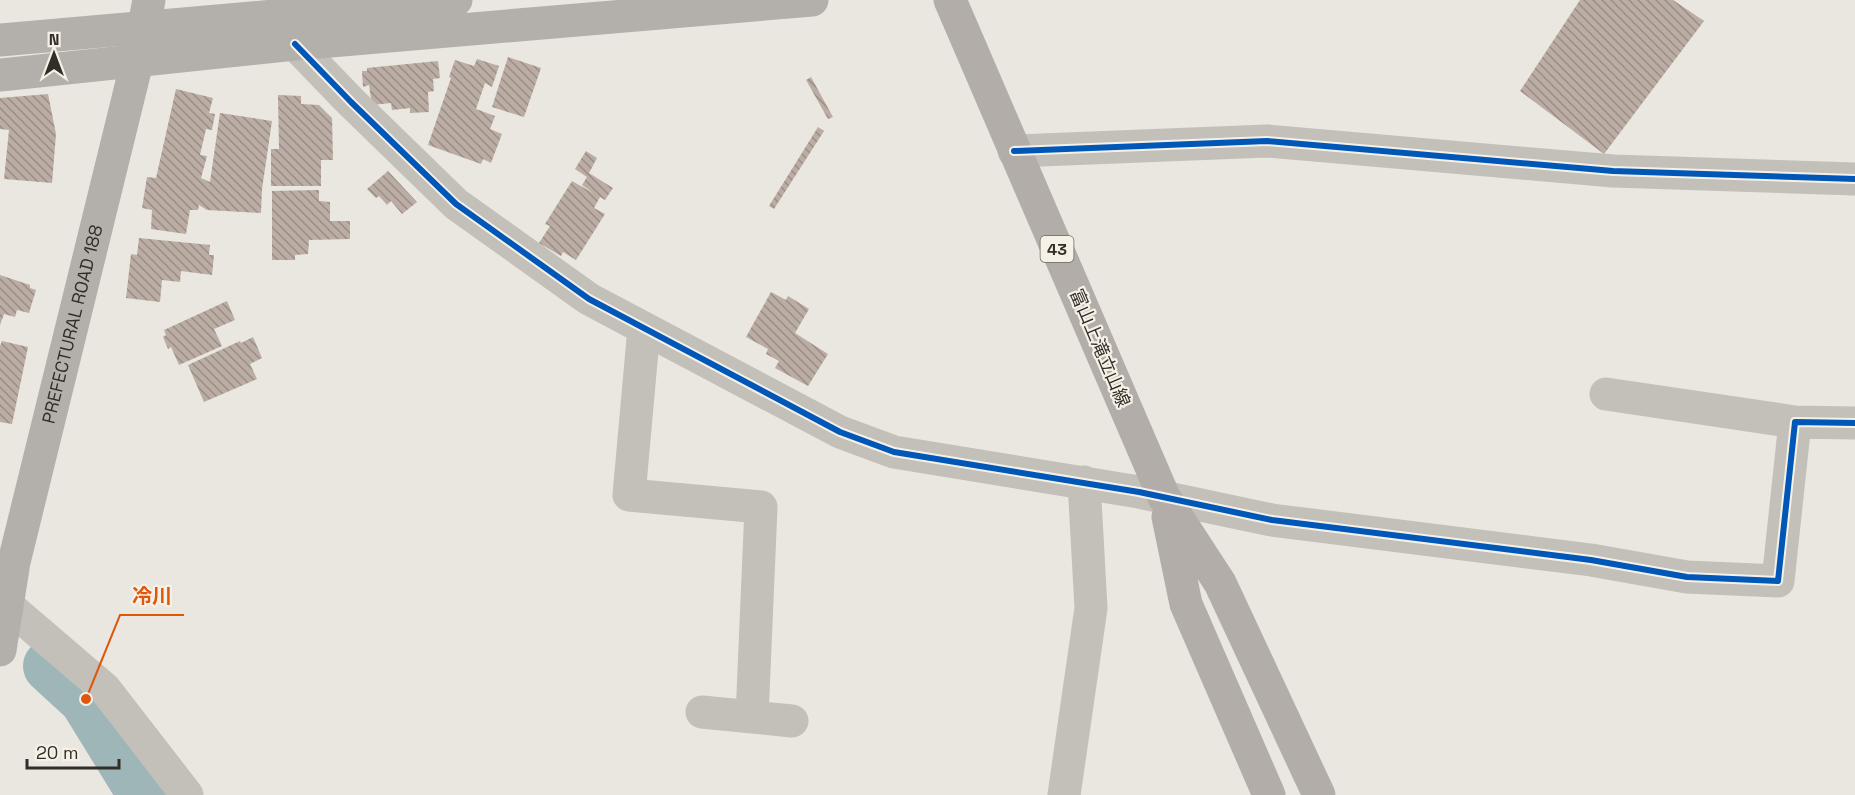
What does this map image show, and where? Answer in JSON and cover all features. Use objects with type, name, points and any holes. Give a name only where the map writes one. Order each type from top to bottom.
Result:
[{"type":"main road","name":"富山上滝立山線","points":[[950,0],[1164,497],[1220,583],[1319,795]]},
{"type":"main road","name":"富山上滝立山線","points":[[1164,497],[1186,604],[1269,795]]},
{"type":"street","points":[[0,40],[147,14],[456,0]]},
{"type":"street","points":[[0,75],[295,44],[812,0]]},
{"type":"street","name":"PREFECTURAL ROAD 188","points":[[0,650],[14,562],[147,14]]},
{"type":"street","points":[[295,44],[456,204],[589,299],[840,432],[894,452],[1164,497],[1272,520],[1591,560],[1688,577],[1778,581],[1795,422]]},
{"type":"street","points":[[1014,151],[1267,141],[1613,171],[1855,179]]},
{"type":"street","points":[[644,328],[629,495],[761,507],[752,717]]},
{"type":"street","points":[[1606,394],[1795,422],[1855,423]]},
{"type":"street","points":[[1064,795],[1091,608],[1084,483]]},
{"type":"street","points":[[7,605],[105,689],[187,795]]},
{"type":"street","points":[[702,712],[792,721]]},
{"type":"building","points":[[1580,0],[1673,0],[1704,21],[1604,154],[1520,91]]},
{"type":"building","points":[[508,57],[541,68],[524,117],[492,107]]},
{"type":"building","points":[[477,59],[499,66],[492,87],[485,83],[476,109],[495,116],[490,129],[502,134],[491,163],[483,159],[481,164],[428,145],[455,60],[474,66]]},
{"type":"building","points":[[438,61],[440,78],[433,79],[434,91],[428,92],[429,112],[410,113],[410,108],[392,110],[391,103],[372,105],[369,85],[363,87],[362,71],[367,71],[367,68]]},
{"type":"building","points":[[811,77],[833,117],[828,119],[806,80]]},
{"type":"building","points":[[176,89],[213,98],[209,113],[215,114],[212,130],[206,129],[200,155],[207,156],[201,178],[210,182],[220,113],[272,121],[262,189],[261,213],[207,210],[199,205],[198,210],[190,210],[186,234],[151,229],[152,210],[142,208],[147,177],[156,178]]},
{"type":"building","points":[[48,94],[56,134],[52,183],[4,179],[9,130],[0,129],[0,98]]},
{"type":"building","points":[[278,95],[301,96],[301,104],[319,105],[332,118],[333,160],[321,160],[321,186],[271,186],[271,149],[279,149]]},
{"type":"building","points":[[818,127],[824,131],[774,209],[769,206]]},
{"type":"building","points":[[586,151],[597,158],[589,173],[613,188],[605,200],[600,197],[594,208],[605,214],[576,260],[563,252],[561,256],[539,243],[550,226],[545,224],[572,181],[593,193],[582,185],[587,177],[575,169]]},
{"type":"building","points":[[388,171],[417,202],[402,214],[391,201],[387,205],[379,196],[376,198],[367,189]]},
{"type":"building","points":[[319,190],[319,201],[330,202],[330,221],[350,221],[350,239],[309,240],[308,254],[295,255],[295,260],[272,260],[272,191]]},
{"type":"building","points":[[139,238],[210,245],[209,255],[214,255],[212,275],[181,271],[180,282],[162,280],[160,302],[126,298],[131,254],[137,255]]},
{"type":"building","points":[[0,275],[30,285],[30,288],[36,290],[29,313],[17,310],[15,317],[4,314],[0,325]]},
{"type":"building","points":[[771,292],[786,300],[788,296],[809,309],[795,333],[828,354],[808,386],[775,368],[779,361],[766,354],[768,349],[746,337]]},
{"type":"building","points":[[227,301],[235,320],[214,329],[222,346],[179,365],[171,347],[168,349],[163,337],[166,335],[164,330]]},
{"type":"building","points":[[253,337],[262,358],[250,364],[257,379],[204,402],[188,365]]},
{"type":"building","points":[[2,341],[28,347],[12,424],[0,422],[0,346]]},
{"type":"waterway","points":[[50,666],[86,699],[145,795]]},
{"type":"cycle path","points":[[295,44],[456,204],[589,299],[840,432],[894,452],[1139,492],[1272,520],[1591,560],[1687,577],[1778,581],[1795,422],[1855,423]]},
{"type":"cycle path","points":[[1014,151],[1267,141],[1613,171],[1855,179]]},
{"type":"place","name":"冷川","points":[[86,699]]}]
